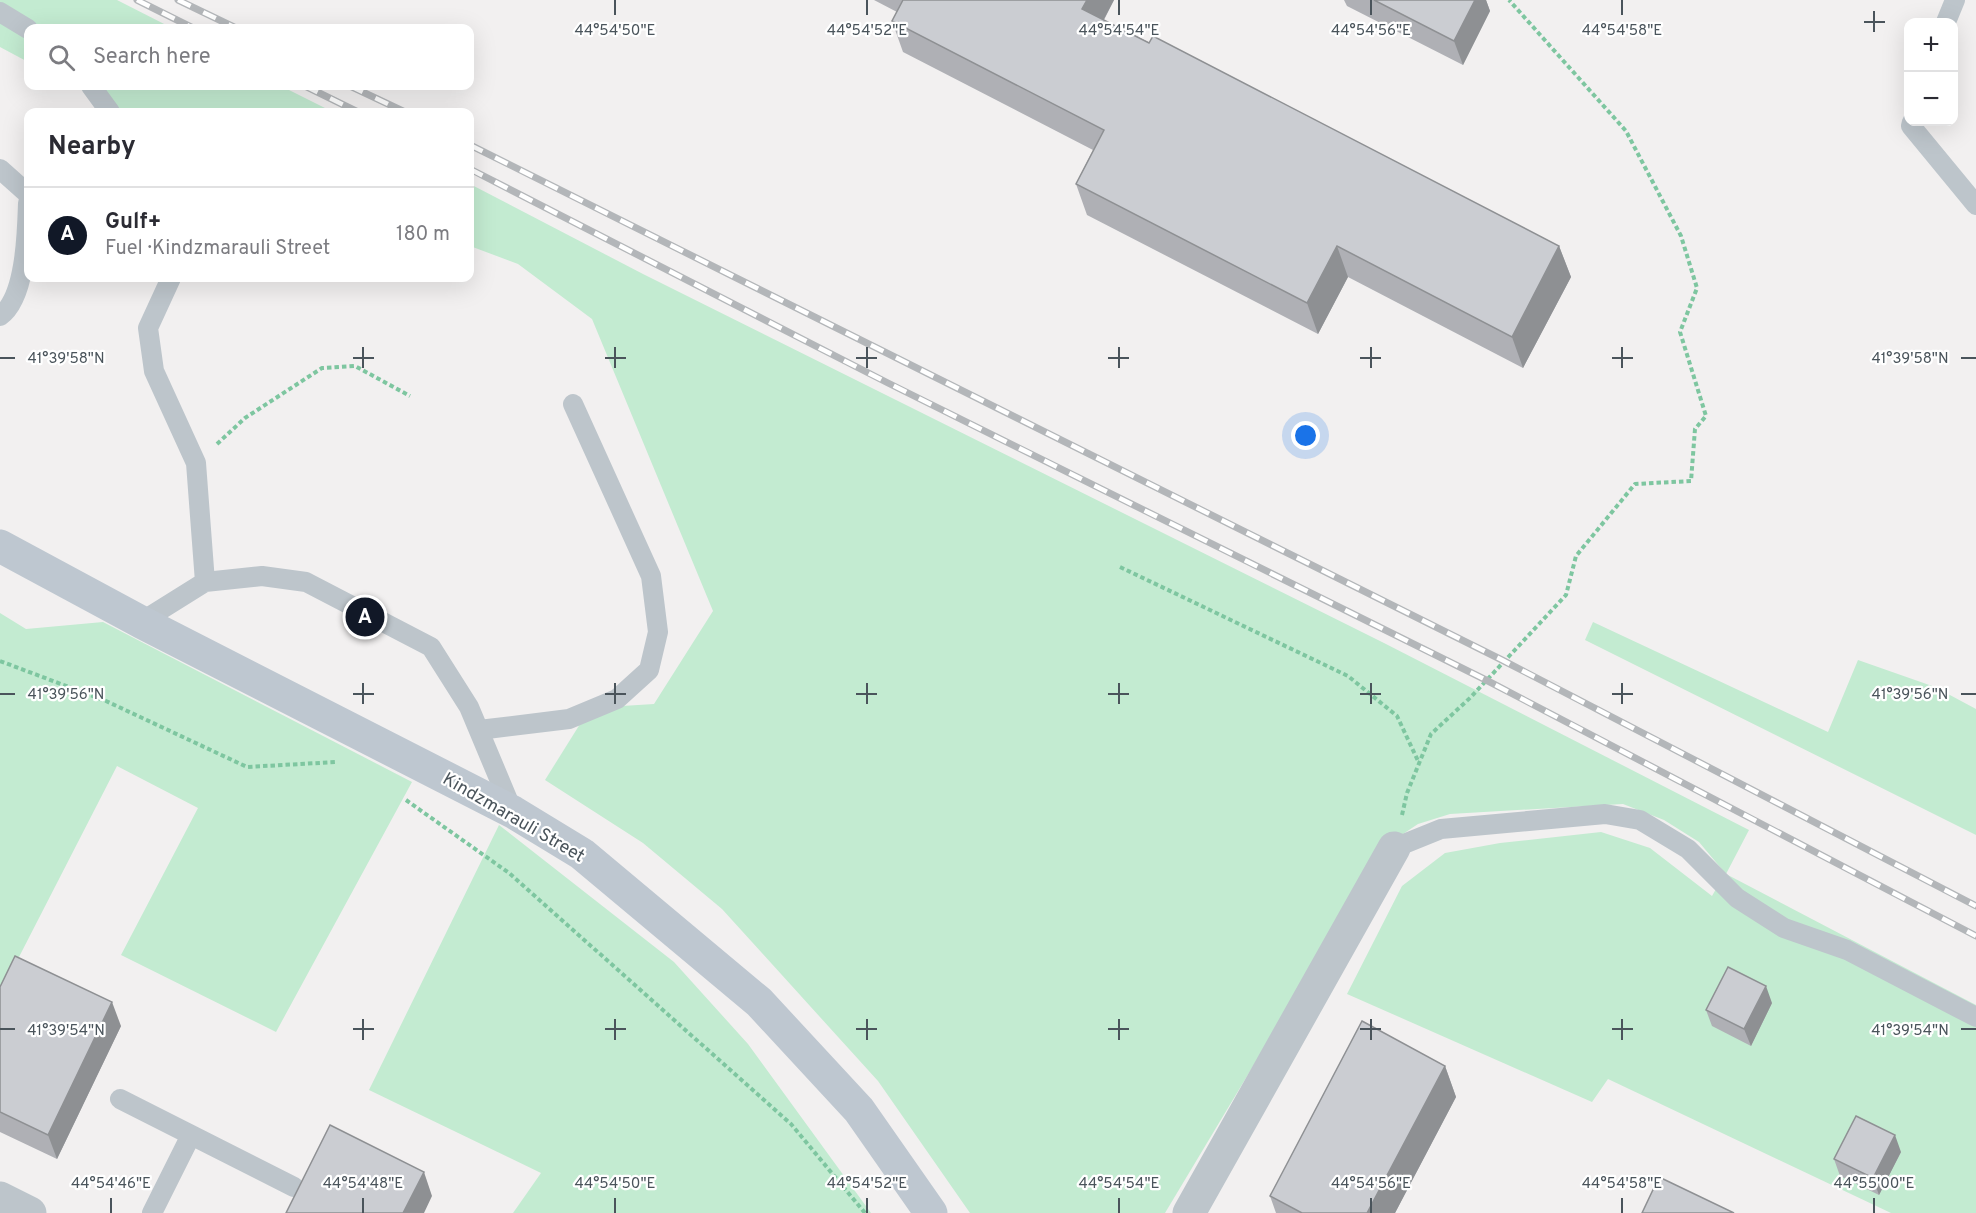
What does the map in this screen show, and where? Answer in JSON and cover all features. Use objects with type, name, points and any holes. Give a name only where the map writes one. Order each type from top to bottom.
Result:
[{"type":"main road","name":"Kindzmarauli Street","points":[[0,546],[141,622],[513,812],[582,854],[759,1002],[859,1110],[931,1213]]},
{"type":"street","points":[[1189,1213],[1394,848]]},
{"type":"street","points":[[0,1198],[30,1213]]},
{"type":"lane","points":[[1948,18],[1955,0]]},
{"type":"lane","points":[[0,12],[24,27]]},
{"type":"lane","points":[[94,90],[107,108]]},
{"type":"lane","points":[[1911,126],[1976,205]]},
{"type":"lane","points":[[0,170],[24,191]]},
{"type":"lane","points":[[0,316],[9,310],[24,263]]},
{"type":"lane","points":[[169,282],[148,328],[154,371],[196,463],[205,582]]},
{"type":"lane","points":[[479,730],[569,719],[617,699],[649,670],[658,632],[651,576],[573,404]]},
{"type":"lane","points":[[141,622],[205,582],[262,576],[306,582],[431,647],[469,707],[513,812]]},
{"type":"lane","points":[[1394,848],[1440,829],[1605,814],[1640,820],[1688,849],[1737,898],[1784,928],[1847,950],[1976,1017]]},
{"type":"lane","points":[[120,1099],[294,1187]]},
{"type":"lane","points":[[152,1213],[191,1135]]},
{"type":"path","points":[[1394,848],[1407,793],[1431,734],[1471,697],[1566,596],[1576,556],[1635,484],[1691,481],[1695,429],[1706,417],[1680,332],[1697,288],[1681,236],[1626,131],[1509,0]]},
{"type":"path","points":[[196,463],[245,418],[322,368],[355,366],[410,396]]},
{"type":"path","points":[[1120,567],[1348,676],[1397,716],[1419,764]]},
{"type":"path","points":[[0,661],[106,701],[247,767],[339,762]]},
{"type":"path","points":[[402,796],[508,873],[791,1124],[866,1213]]},
{"type":"green space","points":[[0,0],[117,0],[164,24],[24,24],[24,60],[0,47]]},
{"type":"green space","points":[[82,90],[289,90],[325,108],[118,108]]},
{"type":"green space","points":[[474,186],[643,274],[1384,643],[1749,830],[1726,874],[1976,1005],[1976,1213],[1891,1213],[1608,1079],[1592,1102],[1347,994],[1402,886],[1445,853],[1500,843],[1601,832],[1650,848],[1712,896],[1725,873],[1699,842],[1664,820],[1623,804],[1450,814],[1418,824],[1376,852],[1316,961],[1165,1213],[970,1213],[878,1081],[722,909],[643,843],[545,780],[590,708],[654,704],[713,611],[592,319],[518,264],[474,248]]},
{"type":"green space","points":[[0,613],[26,629],[103,622],[412,782],[276,1032],[121,955],[198,808],[117,766],[0,994]]},
{"type":"green space","points":[[1593,622],[1828,732],[1858,660],[1935,687],[1976,709],[1976,835],[1585,640]]},
{"type":"green space","points":[[499,825],[674,962],[748,1044],[871,1213],[513,1213],[541,1173],[369,1090]]},
{"type":"building","points":[[903,0],[1087,0],[1082,9],[1149,43],[1153,36],[1559,246],[1512,337],[1337,246],[1307,303],[1076,184],[1104,130],[892,21]]},
{"type":"building","points":[[1374,0],[1475,0],[1454,41]]},
{"type":"building","points":[[15,956],[112,1002],[48,1135],[0,1112],[0,987]]},
{"type":"building","points":[[1728,967],[1766,986],[1744,1029],[1706,1010]]},
{"type":"building","points":[[1362,1021],[1445,1066],[1367,1213],[1302,1213],[1270,1196]]},
{"type":"building","points":[[1856,1116],[1895,1135],[1873,1178],[1834,1159]]},
{"type":"building","points":[[330,1125],[424,1172],[403,1213],[286,1213]]},
{"type":"building","points":[[1659,1177],[1734,1213],[1642,1213]]},
{"type":"railway","points":[[137,0],[185,24]]},
{"type":"railway","points":[[178,0],[228,24]]},
{"type":"railway","points":[[313,90],[350,108]]},
{"type":"railway","points":[[358,90],[397,108]]},
{"type":"railway","points":[[474,147],[1504,661],[1976,906]]},
{"type":"railway","points":[[474,171],[888,383],[1486,680],[1976,936]]},
{"type":"place","name":"Gulf+","points":[[365,617]]}]
